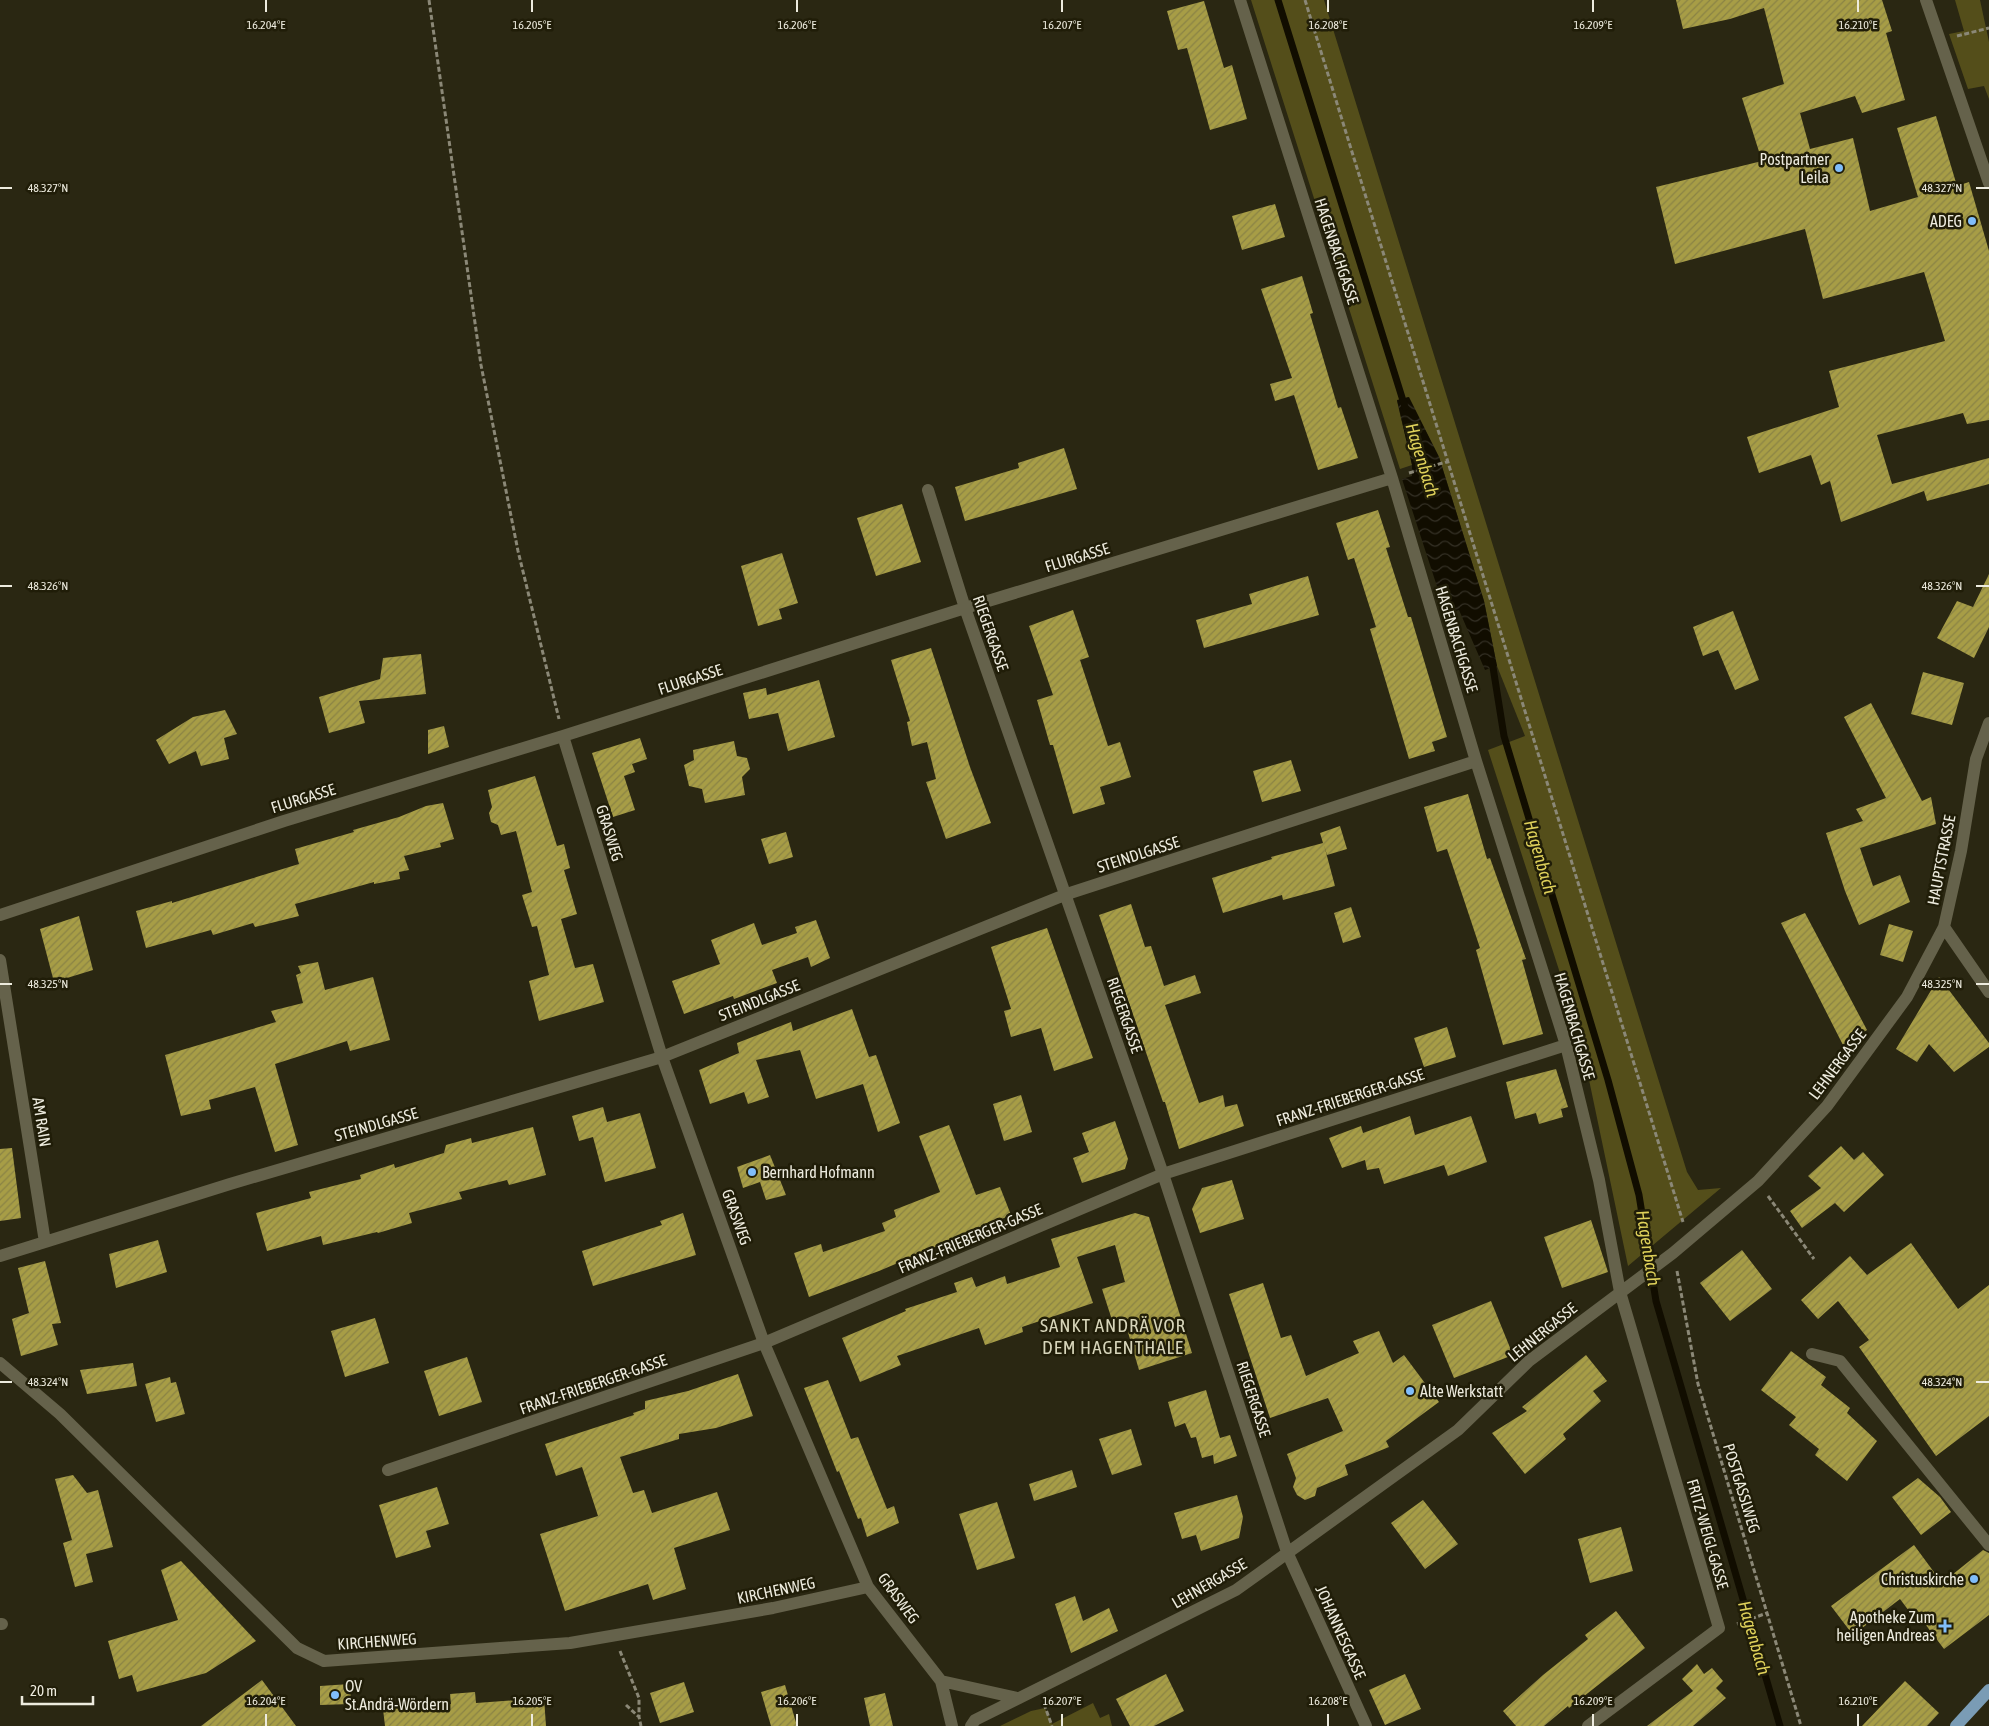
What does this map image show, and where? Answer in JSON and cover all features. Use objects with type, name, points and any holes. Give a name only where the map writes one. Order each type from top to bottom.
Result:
[{"type":"main road","points":[[1956,1726],[1989,1690]]},
{"type":"street","name":"HAGENBACHGASSE","points":[[1240,0],[1392,478],[1476,761],[1566,1045],[1599,1180],[1620,1292]]},
{"type":"street","points":[[1926,0],[1989,183]]},
{"type":"street","name":"FLURGASSE","points":[[0,915],[284,821],[563,736],[965,608],[1392,478]]},
{"type":"street","name":"RIEGERGASSE","points":[[928,490],[965,608],[1067,894],[1163,1174],[1287,1552]]},
{"type":"street","name":"HAUPTSTRASSE","points":[[1989,723],[1976,759],[1944,927],[1989,992]]},
{"type":"street","name":"GRASWEG","points":[[563,736],[662,1057],[764,1343],[868,1587],[940,1681],[952,1726]]},
{"type":"street","name":"STEINDLGASSE","points":[[45,1242],[230,1184],[662,1057],[1067,894],[1476,761]]},
{"type":"street","name":"LEHNERGASSE","points":[[971,1726],[975,1720],[1017,1698],[1236,1590],[1458,1430],[1529,1361],[1673,1253],[1758,1181],[1827,1106],[1902,1005],[1944,927]]},
{"type":"street","name":"AM RAIN","points":[[0,960],[45,1242]]},
{"type":"street","name":"FRANZ-FRIEBERGER-GASSE","points":[[388,1470],[764,1343],[1163,1174],[1566,1045]]},
{"type":"street","points":[[0,1256],[45,1242]]},
{"type":"street","name":"FRITZ-WEIGL-GASSE","points":[[1588,1726],[1719,1628],[1620,1292]]},
{"type":"street","points":[[1812,1354],[1840,1361],[1989,1546]]},
{"type":"street","name":"KIRCHENWEG","points":[[0,1363],[60,1414],[297,1648],[324,1661],[570,1643],[773,1608],[868,1587]]},
{"type":"street","name":"JOHANNESGASSE","points":[[1287,1552],[1366,1726]]},
{"type":"street","points":[[940,1681],[1017,1698]]},
{"type":"path","points":[[429,0],[481,365],[518,551],[563,736]]},
{"type":"path","points":[[1305,0],[1449,461],[1688,1241]]},
{"type":"path","points":[[1939,40],[1989,28]]},
{"type":"path","points":[[1392,478],[1449,461]]},
{"type":"path","points":[[1758,1181],[1814,1259]]},
{"type":"path","name":"POSTGASSLWEG","points":[[1673,1253],[1698,1384],[1801,1726]]},
{"type":"path","points":[[1739,1624],[1767,1613]]},
{"type":"path","points":[[618,1636],[620,1656],[639,1698],[641,1726]]},
{"type":"path","points":[[626,1705],[639,1717]]},
{"type":"shaded area","points":[[1251,0],[1324,0],[1687,1172],[1698,1190],[1721,1188],[1628,1266],[1579,1032],[1488,750],[1525,736],[1497,666],[1484,601],[1439,457],[1408,397],[1397,401],[1412,465],[1400,469]]},
{"type":"shaded area","points":[[1955,0],[1980,0],[1989,42],[1989,99],[1984,86],[1968,89],[1949,34],[1964,31]]},
{"type":"shaded area","points":[[1093,1703],[1100,1718],[1109,1714],[1112,1726],[1000,1726],[1031,1711],[1045,1708],[1052,1724]]},
{"type":"water","points":[[1409,397],[1439,457],[1484,601],[1497,666],[1485,670],[1459,610],[1446,614],[1402,479],[1412,476],[1412,465],[1397,400]]},
{"type":"building","points":[[1676,0],[1882,0],[1892,31],[1886,33],[1905,100],[1862,113],[1855,96],[1800,113],[1810,149],[1853,138],[1870,211],[1918,197],[1897,128],[1936,116],[1957,186],[1969,182],[1989,251],[1989,420],[1967,424],[1963,413],[1877,435],[1892,484],[1989,458],[1989,484],[1927,501],[1924,491],[1841,522],[1830,481],[1821,485],[1811,455],[1759,473],[1747,437],[1839,407],[1829,371],[1945,341],[1924,272],[1823,299],[1805,229],[1675,264],[1656,187],[1762,161],[1742,98],[1784,84],[1764,8],[1730,19],[1683,29]]},
{"type":"building","points":[[1204,1],[1224,68],[1232,65],[1247,119],[1210,130],[1187,48],[1178,50],[1167,11]]},
{"type":"building","points":[[1275,204],[1285,237],[1242,250],[1232,216]]},
{"type":"building","points":[[1302,276],[1313,313],[1310,314],[1338,408],[1341,407],[1358,458],[1318,470],[1294,395],[1275,401],[1270,384],[1292,378],[1261,289]]},
{"type":"building","points":[[1064,448],[1077,489],[965,521],[955,487],[1019,468],[1018,463]]},
{"type":"building","points":[[902,504],[921,562],[876,576],[857,518]]},
{"type":"building","points":[[1378,510],[1390,547],[1386,548],[1408,617],[1411,617],[1447,737],[1432,742],[1435,751],[1409,759],[1370,629],[1376,627],[1354,558],[1348,560],[1336,523]]},
{"type":"building","points":[[782,553],[798,603],[779,609],[782,619],[758,626],[741,566]]},
{"type":"building","points":[[1989,574],[1989,627],[1974,658],[1937,638],[1957,601],[1973,607]]},
{"type":"building","points":[[1308,576],[1319,615],[1204,648],[1196,620],[1252,604],[1249,594]]},
{"type":"building","points":[[1073,610],[1089,657],[1080,660],[1108,746],[1120,742],[1131,777],[1100,787],[1105,804],[1073,814],[1053,745],[1050,745],[1037,700],[1053,695],[1029,626]]},
{"type":"building","points":[[1733,611],[1759,680],[1735,690],[1718,650],[1703,656],[1693,627]]},
{"type":"building","points":[[931,648],[970,767],[991,823],[946,839],[926,782],[936,779],[927,742],[912,746],[907,722],[910,721],[891,660]]},
{"type":"building","points":[[421,654],[426,694],[359,701],[365,723],[329,733],[319,697],[380,679],[383,658]]},
{"type":"building","points":[[1923,672],[1964,683],[1952,725],[1911,714]]},
{"type":"building","points":[[819,680],[835,737],[788,751],[778,713],[749,719],[743,693],[766,688],[767,695]]},
{"type":"building","points":[[1871,703],[1922,801],[1931,797],[1936,824],[1860,848],[1873,886],[1900,875],[1910,902],[1859,925],[1845,891],[1826,833],[1863,821],[1856,809],[1886,798],[1844,717]]},
{"type":"building","points":[[225,710],[237,734],[224,738],[229,759],[201,766],[196,751],[169,764],[156,740],[193,717]]},
{"type":"building","points":[[444,726],[449,747],[428,754],[428,730]]},
{"type":"building","points":[[640,738],[647,759],[632,764],[635,772],[624,776],[635,810],[613,817],[592,753]]},
{"type":"building","points":[[734,741],[737,756],[747,758],[750,769],[742,777],[745,795],[705,803],[702,789],[689,786],[684,765],[694,760],[693,750]]},
{"type":"building","points":[[1291,760],[1301,791],[1262,802],[1253,771]]},
{"type":"building","points":[[535,776],[557,846],[564,844],[570,868],[564,870],[577,914],[561,919],[575,968],[593,964],[604,1002],[539,1021],[529,981],[549,975],[537,926],[532,927],[522,895],[532,892],[516,831],[501,835],[498,825],[491,822],[489,813],[492,807],[488,790]]},
{"type":"building","points":[[1468,794],[1487,859],[1490,858],[1526,959],[1522,960],[1543,1034],[1503,1045],[1476,950],[1480,948],[1447,849],[1437,852],[1424,807]]},
{"type":"building","points":[[443,803],[454,839],[440,843],[441,847],[404,856],[409,870],[399,872],[400,879],[374,884],[374,882],[295,904],[299,916],[255,927],[253,923],[213,935],[211,930],[146,948],[136,911],[172,901],[172,903],[299,864],[295,849],[354,832],[353,830],[399,817],[426,806]]},
{"type":"building","points":[[1340,826],[1347,849],[1327,855],[1324,845],[1335,886],[1283,900],[1282,895],[1223,913],[1212,878],[1272,859],[1271,857],[1323,843],[1320,833]]},
{"type":"building","points":[[786,832],[793,857],[769,864],[761,839]]},
{"type":"building","points":[[1131,904],[1145,947],[1151,946],[1164,986],[1195,975],[1201,993],[1165,1005],[1199,1103],[1223,1095],[1225,1107],[1237,1104],[1244,1126],[1179,1149],[1165,1102],[1163,1102],[1099,915]]},
{"type":"building","points":[[1351,907],[1361,937],[1343,943],[1334,913]]},
{"type":"building","points":[[1805,913],[1867,1030],[1843,1045],[1781,923]]},
{"type":"building","points":[[79,916],[93,970],[54,982],[40,929]]},
{"type":"building","points":[[816,920],[830,958],[811,967],[808,957],[772,970],[777,983],[734,999],[733,996],[684,1014],[672,981],[720,964],[711,940],[754,923],[762,945],[797,933],[795,927]]},
{"type":"building","points":[[1889,924],[1913,931],[1903,962],[1880,955]]},
{"type":"building","points":[[1047,928],[1093,1058],[1054,1071],[1041,1028],[1011,1037],[1004,1011],[1011,1009],[991,947]]},
{"type":"building","points":[[318,962],[325,990],[373,977],[390,1040],[350,1051],[347,1041],[275,1064],[298,1145],[275,1152],[255,1087],[209,1100],[211,1109],[181,1116],[165,1055],[276,1022],[271,1011],[303,1003],[296,975],[301,973],[298,966]]},
{"type":"building","points":[[1939,977],[1989,1043],[1989,1047],[1954,1072],[1929,1044],[1917,1062],[1896,1049]]},
{"type":"building","points":[[852,1009],[869,1057],[876,1055],[900,1123],[878,1132],[863,1084],[816,1099],[800,1050],[756,1060],[769,1097],[748,1104],[744,1092],[710,1104],[699,1070],[739,1053],[737,1043],[791,1022],[793,1031]]},
{"type":"building","points":[[1447,1027],[1456,1057],[1424,1067],[1414,1038]]},
{"type":"building","points":[[1556,1069],[1568,1107],[1561,1109],[1563,1117],[1539,1124],[1536,1113],[1515,1119],[1506,1082]]},
{"type":"building","points":[[1021,1095],[1032,1132],[1004,1141],[993,1104]]},
{"type":"building","points":[[603,1107],[607,1122],[640,1113],[656,1168],[605,1182],[593,1137],[579,1141],[572,1116]]},
{"type":"building","points":[[1410,1116],[1415,1135],[1471,1116],[1487,1162],[1448,1176],[1444,1165],[1384,1184],[1379,1168],[1367,1170],[1365,1160],[1342,1168],[1329,1138],[1361,1126],[1363,1133]]},
{"type":"building","points":[[1115,1121],[1128,1159],[1125,1169],[1082,1183],[1073,1158],[1089,1152],[1082,1133]]},
{"type":"building","points":[[949,1125],[976,1195],[1000,1187],[1011,1215],[879,1271],[809,1297],[794,1253],[821,1244],[823,1252],[885,1231],[882,1223],[896,1217],[894,1210],[940,1192],[919,1136]]},
{"type":"building","points":[[533,1127],[546,1175],[509,1185],[507,1180],[459,1192],[462,1199],[409,1213],[412,1223],[378,1233],[323,1245],[321,1236],[267,1251],[256,1213],[311,1198],[309,1192],[361,1179],[360,1175],[394,1164],[395,1168],[444,1153],[446,1145],[471,1138],[472,1143]]},
{"type":"building","points":[[1841,1146],[1854,1160],[1863,1152],[1884,1175],[1844,1212],[1835,1203],[1802,1228],[1790,1211],[1821,1188],[1808,1176]]},
{"type":"building","points":[[12,1148],[21,1218],[0,1221],[0,1149]]},
{"type":"building","points":[[770,1155],[786,1195],[766,1200],[760,1182],[743,1188],[737,1167]]},
{"type":"building","points":[[1232,1180],[1244,1219],[1200,1233],[1192,1209],[1202,1188]]},
{"type":"building","points":[[683,1213],[696,1255],[593,1286],[582,1251],[662,1225],[660,1221]]},
{"type":"building","points":[[1135,1213],[1149,1217],[1192,1353],[1139,1370],[1127,1329],[1112,1320],[1102,1289],[1125,1282],[1115,1245],[1077,1257],[1093,1303],[1022,1327],[1023,1332],[985,1345],[979,1328],[897,1356],[901,1365],[860,1382],[842,1338],[906,1311],[905,1309],[957,1292],[954,1283],[972,1277],[976,1287],[1005,1276],[1007,1284],[1060,1267],[1051,1239]]},
{"type":"building","points":[[1591,1220],[1608,1272],[1562,1288],[1544,1237]]},
{"type":"building","points":[[158,1240],[167,1272],[116,1288],[109,1254]]},
{"type":"building","points":[[1911,1243],[1958,1309],[1989,1285],[1989,1416],[1936,1456],[1859,1347],[1869,1340],[1838,1301],[1818,1319],[1801,1300],[1850,1256],[1867,1275]]},
{"type":"building","points":[[1742,1250],[1772,1289],[1730,1321],[1700,1283]]},
{"type":"building","points":[[45,1261],[61,1323],[52,1324],[58,1345],[21,1356],[12,1319],[29,1313],[18,1268]]},
{"type":"building","points":[[1263,1283],[1281,1338],[1291,1335],[1306,1376],[1359,1353],[1353,1341],[1379,1331],[1393,1363],[1404,1355],[1439,1402],[1386,1441],[1389,1447],[1345,1465],[1348,1475],[1317,1488],[1315,1496],[1305,1500],[1297,1495],[1293,1487],[1296,1478],[1287,1454],[1343,1431],[1328,1398],[1270,1418],[1229,1294]]},
{"type":"building","points":[[1491,1301],[1513,1355],[1454,1378],[1432,1325]]},
{"type":"building","points":[[375,1318],[389,1363],[345,1377],[331,1331]]},
{"type":"building","points":[[1791,1351],[1826,1377],[1821,1385],[1850,1408],[1847,1413],[1877,1441],[1847,1481],[1815,1455],[1819,1449],[1789,1425],[1796,1417],[1761,1390]]},
{"type":"building","points":[[1586,1355],[1607,1381],[1593,1391],[1601,1401],[1563,1434],[1566,1439],[1525,1474],[1492,1433],[1527,1411],[1522,1407]]},
{"type":"building","points":[[467,1357],[482,1402],[439,1416],[424,1371]]},
{"type":"building","points":[[133,1363],[137,1386],[87,1394],[80,1370]]},
{"type":"building","points":[[738,1374],[753,1416],[716,1428],[679,1434],[679,1439],[620,1457],[633,1493],[644,1490],[652,1513],[717,1492],[730,1530],[674,1548],[686,1589],[653,1600],[648,1584],[565,1611],[540,1534],[598,1516],[582,1467],[556,1476],[545,1444],[634,1415],[633,1413],[645,1409],[645,1401],[688,1391]]},
{"type":"building","points":[[170,1377],[171,1383],[176,1382],[185,1414],[156,1422],[145,1384]]},
{"type":"building","points":[[828,1380],[851,1439],[858,1437],[887,1509],[894,1506],[899,1523],[867,1537],[861,1518],[858,1519],[839,1471],[837,1472],[804,1388]]},
{"type":"building","points":[[1206,1390],[1220,1438],[1230,1435],[1237,1456],[1214,1464],[1213,1455],[1202,1458],[1196,1437],[1191,1438],[1185,1423],[1175,1427],[1168,1402]]},
{"type":"building","points":[[1131,1429],[1142,1465],[1112,1475],[1099,1439]]},
{"type":"building","points":[[1072,1470],[1077,1487],[1034,1501],[1029,1484]]},
{"type":"building","points":[[73,1475],[87,1493],[98,1490],[113,1547],[86,1554],[93,1582],[75,1587],[63,1543],[72,1540],[55,1479]]},
{"type":"building","points":[[1918,1478],[1940,1497],[1951,1512],[1921,1535],[1892,1497]]},
{"type":"building","points":[[437,1487],[449,1524],[426,1531],[431,1547],[396,1558],[379,1505]]},
{"type":"building","points":[[1237,1495],[1243,1517],[1239,1538],[1201,1551],[1196,1535],[1182,1539],[1174,1513]]},
{"type":"building","points":[[1423,1500],[1458,1544],[1425,1569],[1391,1523]]},
{"type":"building","points":[[997,1502],[1015,1558],[977,1570],[959,1514]]},
{"type":"building","points":[[1621,1527],[1633,1571],[1590,1583],[1578,1539]]},
{"type":"building","points":[[1914,1545],[1942,1583],[1983,1550],[1989,1553],[1989,1615],[1944,1649],[1916,1612],[1912,1615],[1900,1599],[1853,1635],[1831,1606]]},
{"type":"building","points":[[181,1561],[256,1641],[206,1673],[137,1692],[132,1675],[119,1679],[108,1641],[178,1620],[161,1570]]},
{"type":"building","points":[[1075,1596],[1083,1621],[1109,1608],[1118,1631],[1071,1653],[1055,1604]]},
{"type":"building","points":[[1616,1611],[1645,1648],[1544,1726],[1516,1726],[1503,1711],[1543,1675],[1588,1639],[1585,1635]]},
{"type":"building","points":[[1697,1664],[1704,1674],[1712,1668],[1723,1681],[1716,1688],[1726,1698],[1693,1726],[1647,1726],[1693,1691],[1682,1679]]},
{"type":"building","points":[[1166,1674],[1184,1711],[1154,1726],[1130,1726],[1116,1699]]},
{"type":"building","points":[[1405,1674],[1421,1709],[1385,1725],[1369,1690]]},
{"type":"building","points":[[262,1680],[296,1726],[201,1726]]},
{"type":"building","points":[[1905,1681],[1939,1713],[1927,1726],[1862,1726]]},
{"type":"building","points":[[684,1682],[694,1712],[660,1723],[650,1693]]},
{"type":"building","name":"OV St.Andrä-Wördern","points":[[350,1684],[351,1704],[320,1705],[320,1686]]},
{"type":"building","points":[[785,1685],[797,1726],[771,1726],[761,1692]]},
{"type":"building","points":[[475,1692],[476,1703],[544,1698],[546,1726],[385,1726],[383,1709],[451,1704],[450,1694]]},
{"type":"building","points":[[885,1693],[893,1726],[870,1726],[864,1698]]},
{"type":"waterway","name":"Hagenbach","points":[[1278,0],[1405,407]]},
{"type":"waterway","name":"Hagenbach","points":[[1492,661],[1504,736],[1608,1080],[1639,1195],[1656,1301],[1780,1726]]},
{"type":"place","name":"Postpartner Leila","points":[[1839,168]]},
{"type":"place","name":"ADEG","points":[[1972,221]]},
{"type":"place","name":"Bernhard Hofmann","points":[[752,1172]]},
{"type":"place","name":"Alte Werkstatt","points":[[1410,1391]]},
{"type":"place","name":"Christuskirche","points":[[1974,1579]]},
{"type":"place","name":"Apotheke Zum heiligen Andreas","points":[[1945,1626]]},
{"type":"place","name":"OV St.Andrä-Wördern","points":[[335,1695]]},
{"type":"district","name":"SANKT ANDRÄ VOR DEM HAGENTHALE","points":[[1113,1336]]}]
